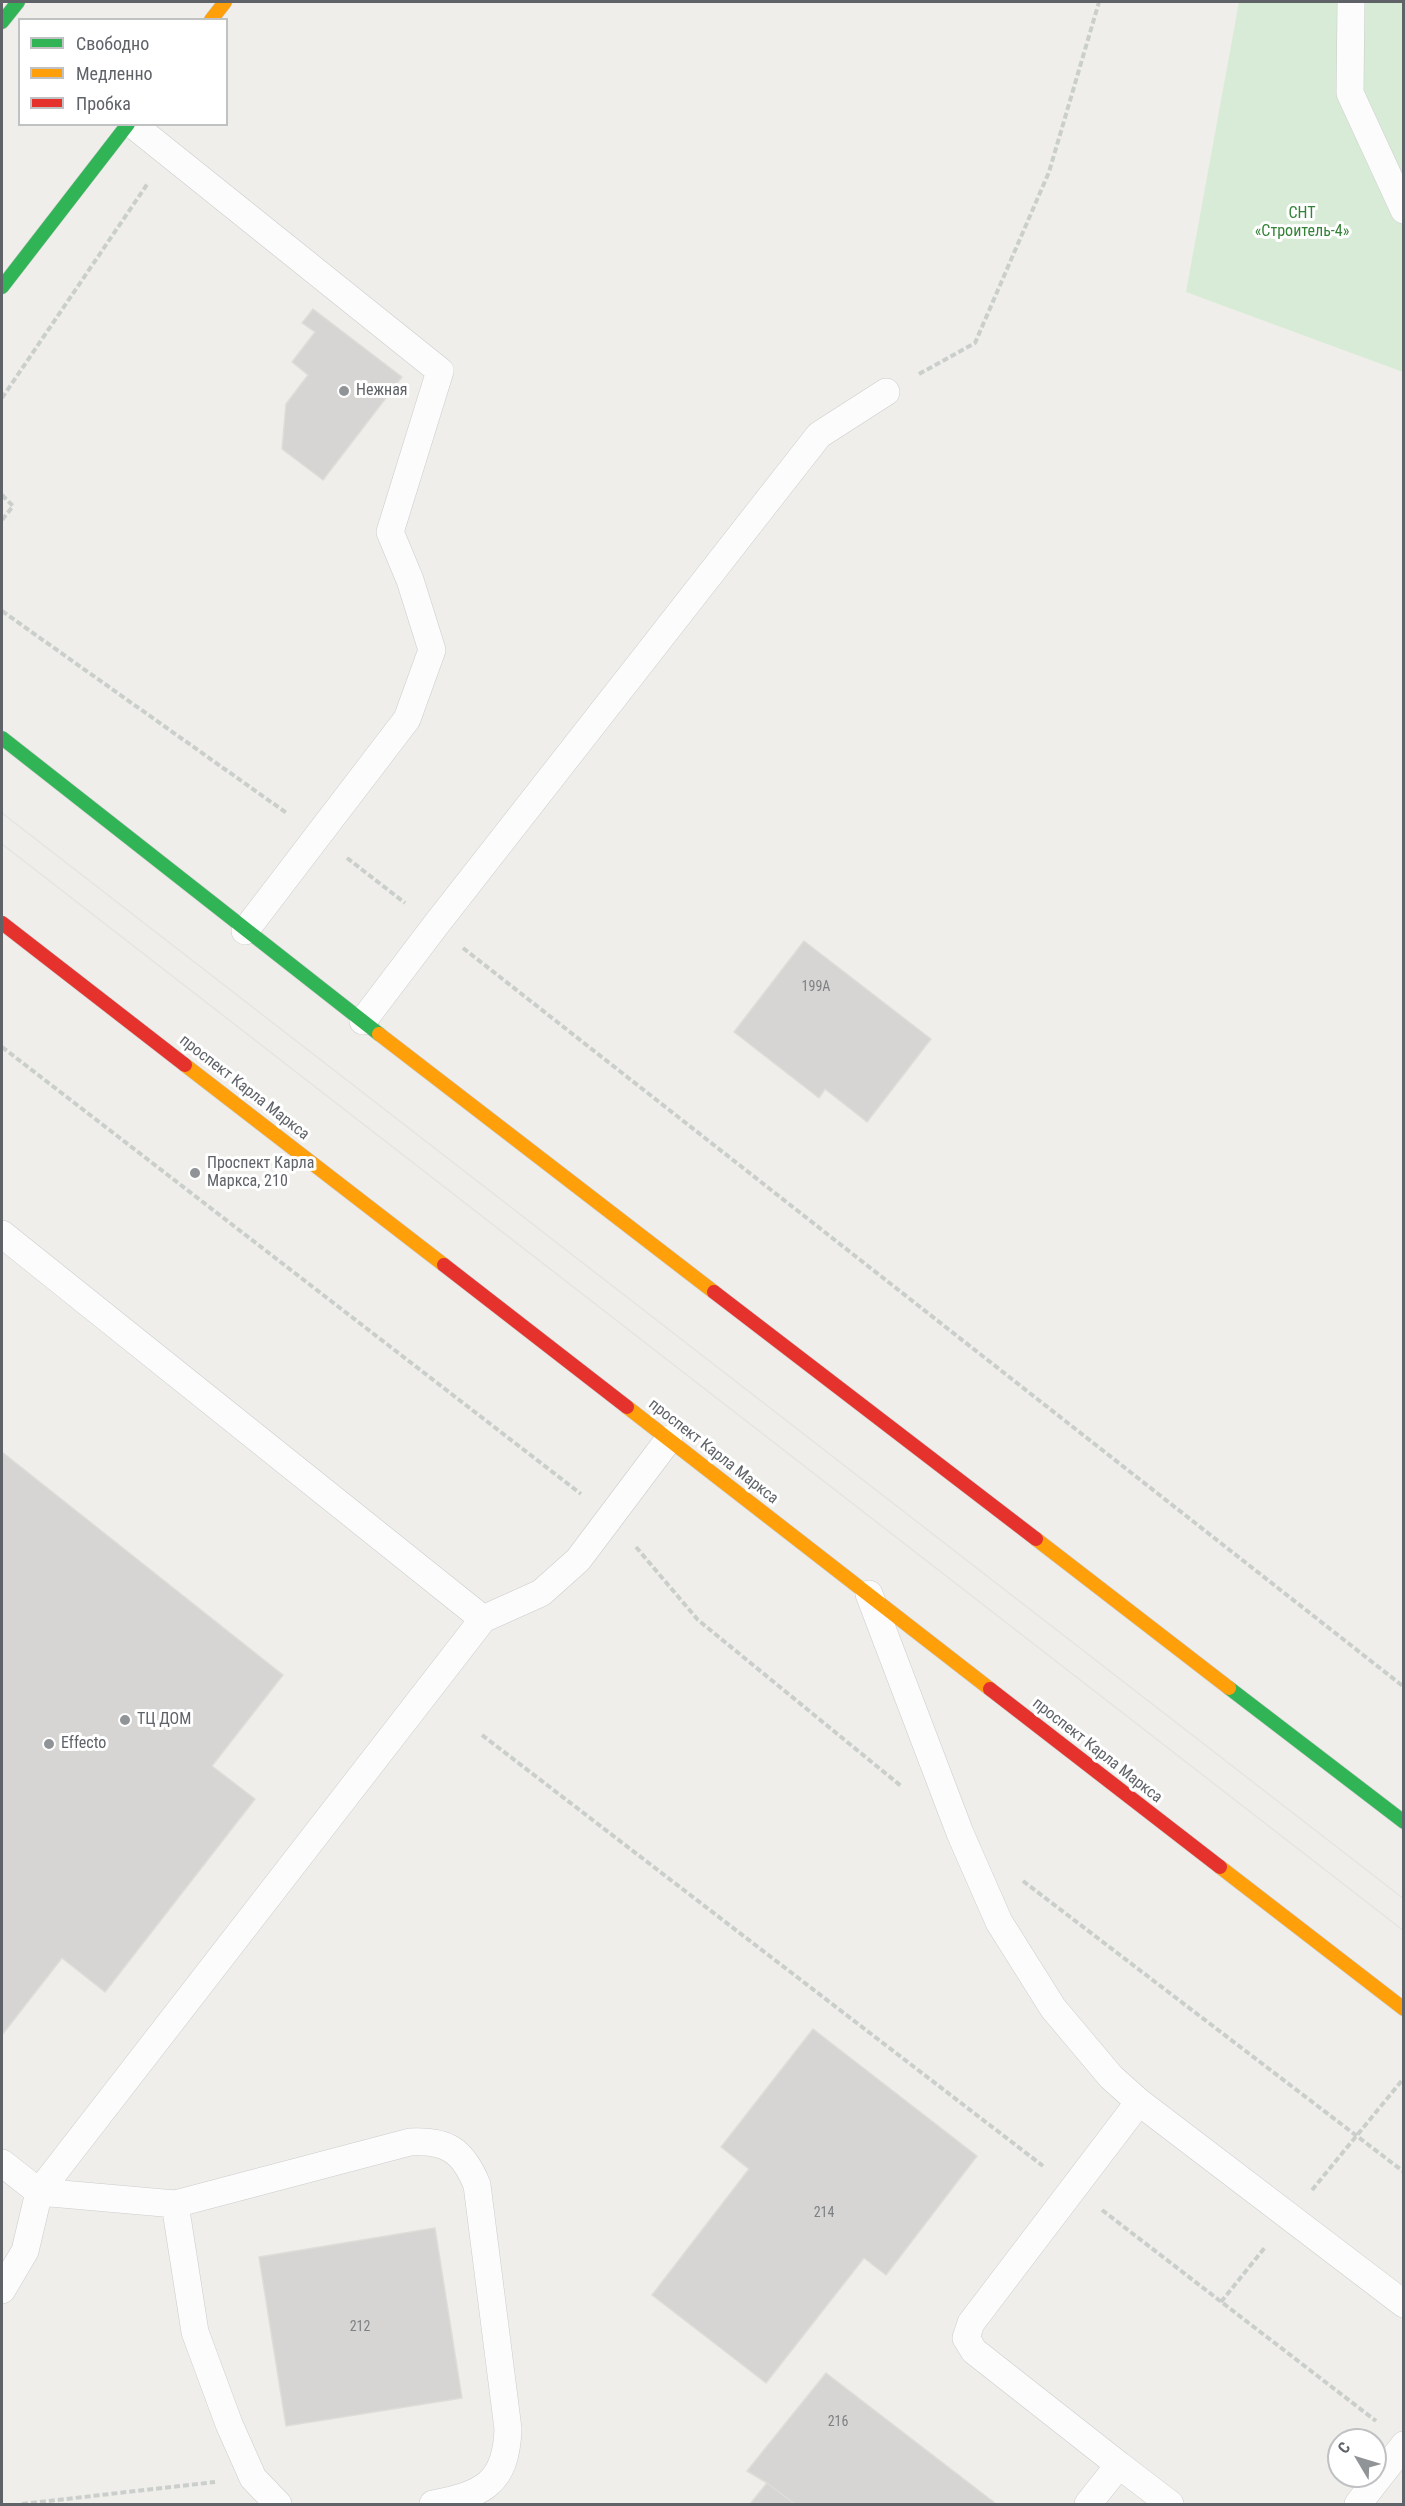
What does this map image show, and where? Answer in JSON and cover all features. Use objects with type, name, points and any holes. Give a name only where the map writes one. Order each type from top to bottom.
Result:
[{"type":"main road","points":[[2,22],[18,2]]},
{"type":"main road","points":[[213,18],[225,2]]},
{"type":"main road","points":[[2,287],[128,126]]},
{"type":"main road","points":[[2,738],[245,931],[1404,1822]]},
{"type":"main road","name":"проспект Карла Маркса","points":[[2,923],[1404,2009]]},
{"type":"lane","points":[[1351,2],[1350,93],[1404,210]]},
{"type":"lane","points":[[133,126],[441,371],[390,532],[410,580],[432,650],[407,719],[245,931]]},
{"type":"lane","points":[[363,1021],[819,435],[886,392]]},
{"type":"lane","points":[[2,1234],[483,1619]]},
{"type":"lane","points":[[2,2290],[25,2251],[39,2192],[483,1619],[541,1593],[578,1560],[669,1439]]},
{"type":"lane","points":[[869,1594],[960,1833],[999,1922],[1053,2008],[1111,2077],[1139,2102],[1404,2304]]},
{"type":"lane","points":[[1139,2102],[971,2323],[966,2338],[974,2351],[1170,2505]]},
{"type":"lane","points":[[2,2163],[39,2192],[175,2204],[410,2142],[432,2141],[453,2149],[469,2165],[477,2185],[508,2429],[507,2452],[499,2473],[482,2490],[463,2501],[433,2505]]},
{"type":"lane","points":[[175,2204],[195,2332],[229,2424],[253,2478],[278,2505]]},
{"type":"lane","points":[[1358,2505],[1394,2437]]},
{"type":"lane","points":[[1088,2505],[1119,2465]]},
{"type":"path","points":[[886,392],[975,343],[1049,172],[1099,2]]},
{"type":"path","points":[[2,398],[168,153]]},
{"type":"path","points":[[2,495],[13,506],[2,520]]},
{"type":"path","points":[[2,611],[319,836],[1404,1687]]},
{"type":"path","points":[[2,1047],[610,1517]]},
{"type":"path","points":[[482,1735],[1394,2437]]},
{"type":"path","points":[[22,2505],[253,2478]]},
{"type":"green space","name":"СНТ «Строитель-4»","points":[[1239,2],[1403,2],[1403,372],[1186,292]]},
{"type":"building","name":"Нежная","points":[[313,309],[402,377],[323,480],[282,449],[286,404],[308,375],[292,362],[315,332],[302,323]]},
{"type":"building","points":[[804,941],[931,1039],[867,1122],[825,1089],[819,1098],[734,1032]]},
{"type":"building","name":"ТЦ ДОМ","points":[[2,1452],[283,1675],[212,1766],[255,1799],[105,1992],[62,1958],[2,2035]]},
{"type":"building","points":[[813,2029],[977,2156],[886,2275],[864,2258],[766,2383],[652,2295],[749,2169],[721,2147]]},
{"type":"building","points":[[435,2228],[462,2398],[286,2426],[259,2257]]},
{"type":"building","points":[[826,2373],[995,2504],[795,2504],[747,2471]]},
{"type":"building","points":[[767,2483],[795,2504],[750,2504]]},
{"type":"tram line","points":[[2,813],[1404,1899]]},
{"type":"tram line","points":[[2,844],[1404,1931]]},
{"type":"traffic: fast","points":[[2,22],[18,2]]},
{"type":"traffic: fast","points":[[2,287],[126,126]]},
{"type":"traffic: fast","points":[[2,738],[379,1034]]},
{"type":"traffic: fast","points":[[1229,1688],[1404,1822]]},
{"type":"traffic: slow","points":[[213,18],[225,2]]},
{"type":"traffic: slow","points":[[379,1034],[714,1292]]},
{"type":"traffic: slow","points":[[185,1065],[444,1265]]},
{"type":"traffic: slow","points":[[627,1407],[990,1689]]},
{"type":"traffic: slow","points":[[1036,1539],[1229,1688]]},
{"type":"traffic: slow","points":[[1220,1867],[1404,2009]]},
{"type":"traffic: jam","points":[[2,923],[185,1065]]},
{"type":"traffic: jam","points":[[444,1265],[627,1407]]},
{"type":"traffic: jam","points":[[714,1292],[1036,1539]]},
{"type":"traffic: jam","points":[[990,1689],[1220,1867]]},
{"type":"place","name":"Нежная","points":[[344,391]]},
{"type":"place","name":"Проспект Карла Маркса, 210","points":[[195,1173]]},
{"type":"place","name":"ТЦ ДОМ","points":[[125,1720]]},
{"type":"place","name":"Effecto","points":[[49,1744]]}]
